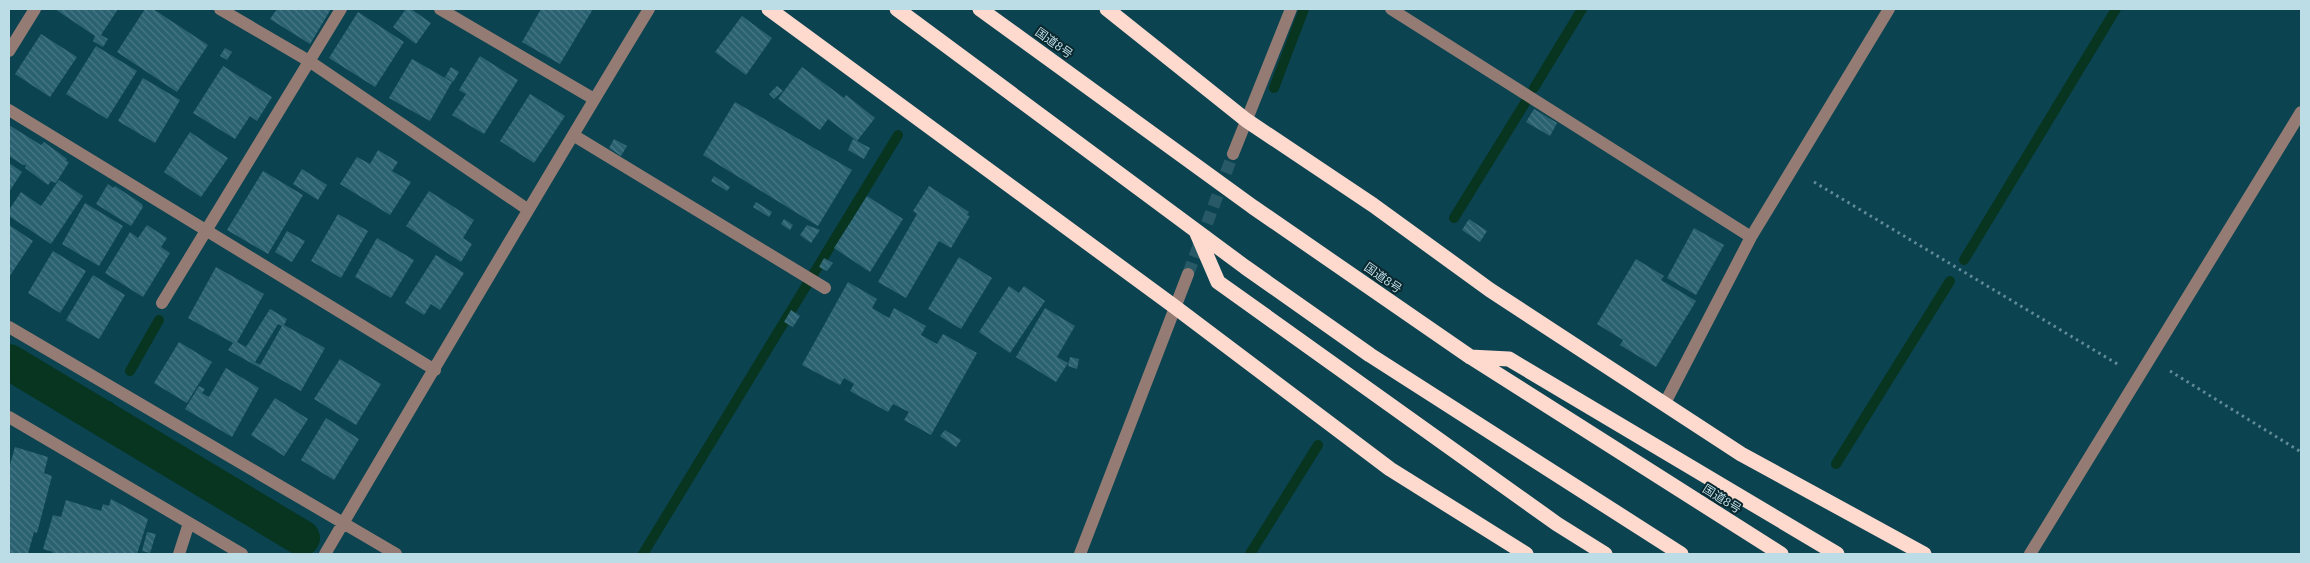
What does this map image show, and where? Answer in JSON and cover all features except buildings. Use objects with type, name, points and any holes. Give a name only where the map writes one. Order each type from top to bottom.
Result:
[{"type":"highway","points":[[769,9],[1175,307],[1390,469],[1526,554]]},
{"type":"highway","points":[[896,9],[1245,267],[1370,355],[1681,554]]},
{"type":"highway","name":"国道8号","points":[[980,9],[1254,207],[1469,356],[1781,554]]},
{"type":"highway","points":[[1107,9],[1246,120],[1373,205],[1490,290],[1741,454],[1924,554]]},
{"type":"highway","points":[[1196,229],[1218,282],[1558,524],[1605,554]]},
{"type":"highway","points":[[1469,356],[1509,359],[1837,554]]},
{"type":"street","points":[[9,51],[35,9]]},
{"type":"street","points":[[220,9],[309,61],[527,209]]},
{"type":"street","points":[[162,303],[341,9]]},
{"type":"street","points":[[440,9],[594,99]]},
{"type":"street","points":[[325,554],[435,370],[527,209],[649,9]]},
{"type":"street","points":[[1233,154],[1290,9]]},
{"type":"street","points":[[1391,9],[1751,237]]},
{"type":"street","points":[[1664,405],[1751,237],[1889,9]]},
{"type":"street","points":[[9,110],[435,370]]},
{"type":"street","points":[[2030,554],[2301,112]]},
{"type":"street","points":[[573,135],[821,286]]},
{"type":"street","points":[[1080,554],[1188,274]]},
{"type":"street","points":[[9,327],[396,554]]},
{"type":"street","points":[[9,417],[242,554]]},
{"type":"street","points":[[179,554],[189,523]]},
{"type":"path","points":[[1792,169],[2139,376]]},
{"type":"path","points":[[2150,358],[2301,452]]},
{"type":"waterway","points":[[1274,88],[1304,9]]},
{"type":"waterway","points":[[1534,88],[1582,9]]},
{"type":"waterway","points":[[1964,260],[2116,9]]},
{"type":"waterway","points":[[1454,218],[1525,103]]},
{"type":"waterway","points":[[643,554],[898,135]]},
{"type":"waterway","points":[[1836,464],[1950,281]]},
{"type":"waterway","points":[[130,371],[159,320]]},
{"type":"waterway","points":[[9,362],[302,538]]},
{"type":"waterway","points":[[102,418],[109,406]]},
{"type":"waterway","points":[[1250,554],[1318,445]]},
{"type":"tunnel","points":[[1188,274],[1233,154]]}]
